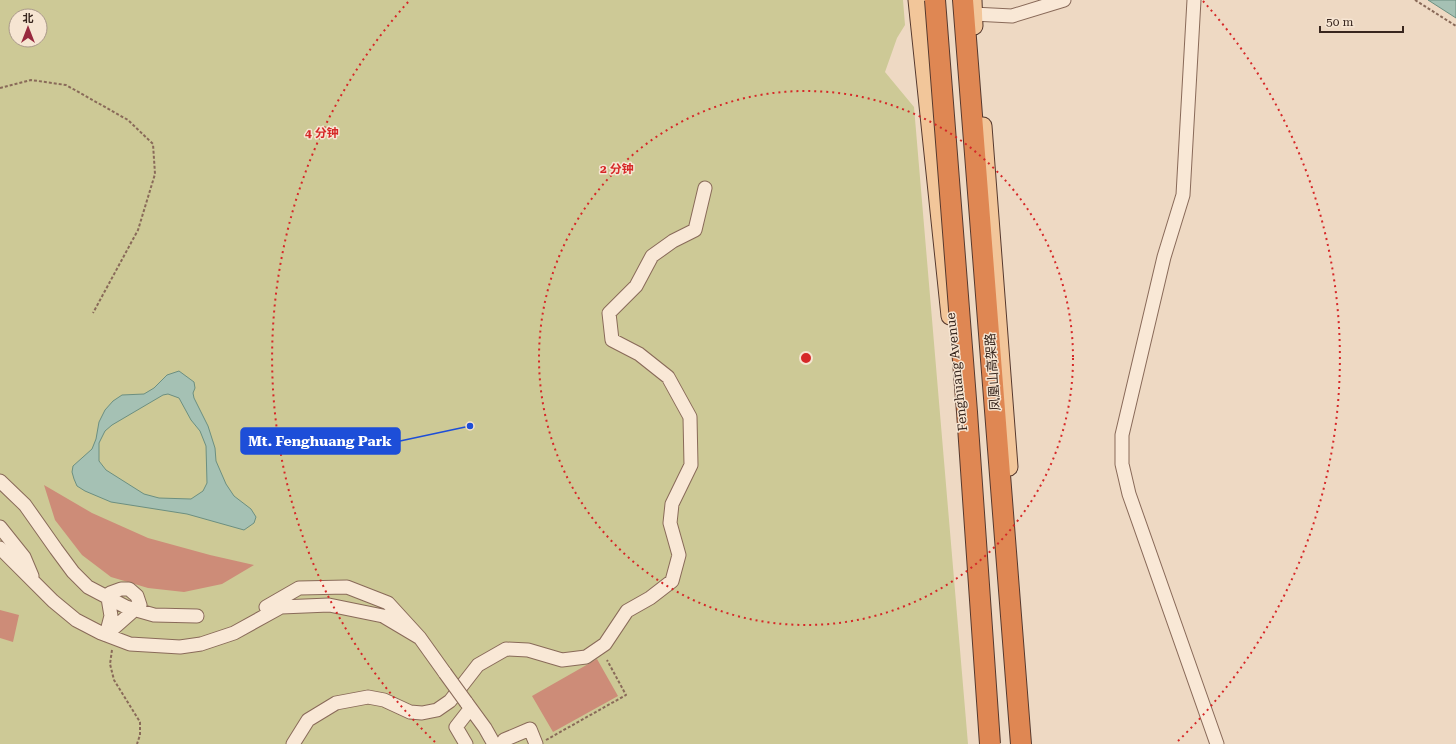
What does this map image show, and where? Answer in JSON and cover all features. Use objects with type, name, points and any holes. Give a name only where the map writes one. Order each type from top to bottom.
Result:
[{"type":"highway","points":[[935,0],[967,412],[990,744]]},
{"type":"highway","name":"凤凰山高架路","points":[[970,5],[1021,744]]},
{"type":"main road","name":"Fenghuang Avenue","points":[[917,0],[994,744]]},
{"type":"main road","points":[[970,5],[995,268],[1030,744]]},
{"type":"street","points":[[970,5],[1012,16],[1064,0]]},
{"type":"street","points":[[1194,0],[1183,195],[1164,257],[1122,434],[1122,464],[1129,494],[1217,744]]},
{"type":"street","points":[[293,744],[308,720],[336,703],[368,697],[384,700],[410,712],[422,713],[437,710],[450,700],[478,665],[506,649],[528,650],[562,660],[586,657],[605,644],[627,611],[650,598],[672,581],[679,555],[670,523],[672,504],[691,465],[690,417],[668,377],[639,354],[612,340],[609,313],[636,286],[652,256],[674,241],[695,230],[705,188]]},
{"type":"street","points":[[0,481],[25,505],[73,572],[88,587],[108,598],[136,610],[154,615],[197,616]]},
{"type":"street","points":[[0,527],[24,557],[35,582]]},
{"type":"street","points":[[0,548],[76,620],[111,637],[138,644],[180,647],[221,638],[234,633],[281,607],[329,605],[384,616],[420,638]]},
{"type":"street","points":[[248,625],[266,607],[299,588],[347,587],[388,603],[420,638],[480,720],[498,732],[502,742],[530,729],[540,742]]},
{"type":"street","points":[[129,589],[137,596],[140,605],[111,637],[111,616],[108,598],[110,593],[114,591],[129,589]]},
{"type":"street","points":[[466,744],[456,727],[468,705]]},
{"type":"path","points":[[1415,0],[1456,26]]},
{"type":"path","points":[[0,88],[31,80],[66,84],[128,120],[153,144],[155,174],[138,230],[93,313]]},
{"type":"path","points":[[111,637],[110,664],[114,680],[140,722],[138,744]]},
{"type":"path","points":[[540,742],[626,695],[607,660]]},
{"type":"shaded area","points":[[0,0],[903,0],[905,25],[897,38],[885,72],[914,107],[968,744],[0,744]]},
{"type":"shaded area","points":[[1428,0],[1456,0],[1456,18]]},
{"type":"shaded area","points":[[179,371],[194,382],[194,398],[208,426],[215,448],[216,461],[226,484],[234,496],[251,509],[256,517],[254,523],[244,530],[187,514],[111,502],[77,486],[72,472],[73,466],[92,449],[96,439],[99,422],[105,410],[113,401],[122,395],[144,394],[154,388],[167,375]],"holes":[[[168,394],[179,398],[191,420],[200,431],[206,446],[207,483],[203,491],[191,499],[159,498],[144,494],[106,470],[99,461],[99,443],[105,431],[112,425],[163,395]]]},
{"type":"building","points":[[44,485],[92,513],[148,538],[254,565],[222,584],[184,592],[148,588],[111,577],[82,555],[55,520]]},
{"type":"building","points":[[0,610],[19,615],[13,642],[0,638]]},
{"type":"building","points":[[597,659],[618,696],[553,732],[532,696]]},
{"type":"place","name":"Mt. Fenghuang Park","points":[[470,426]]}]
